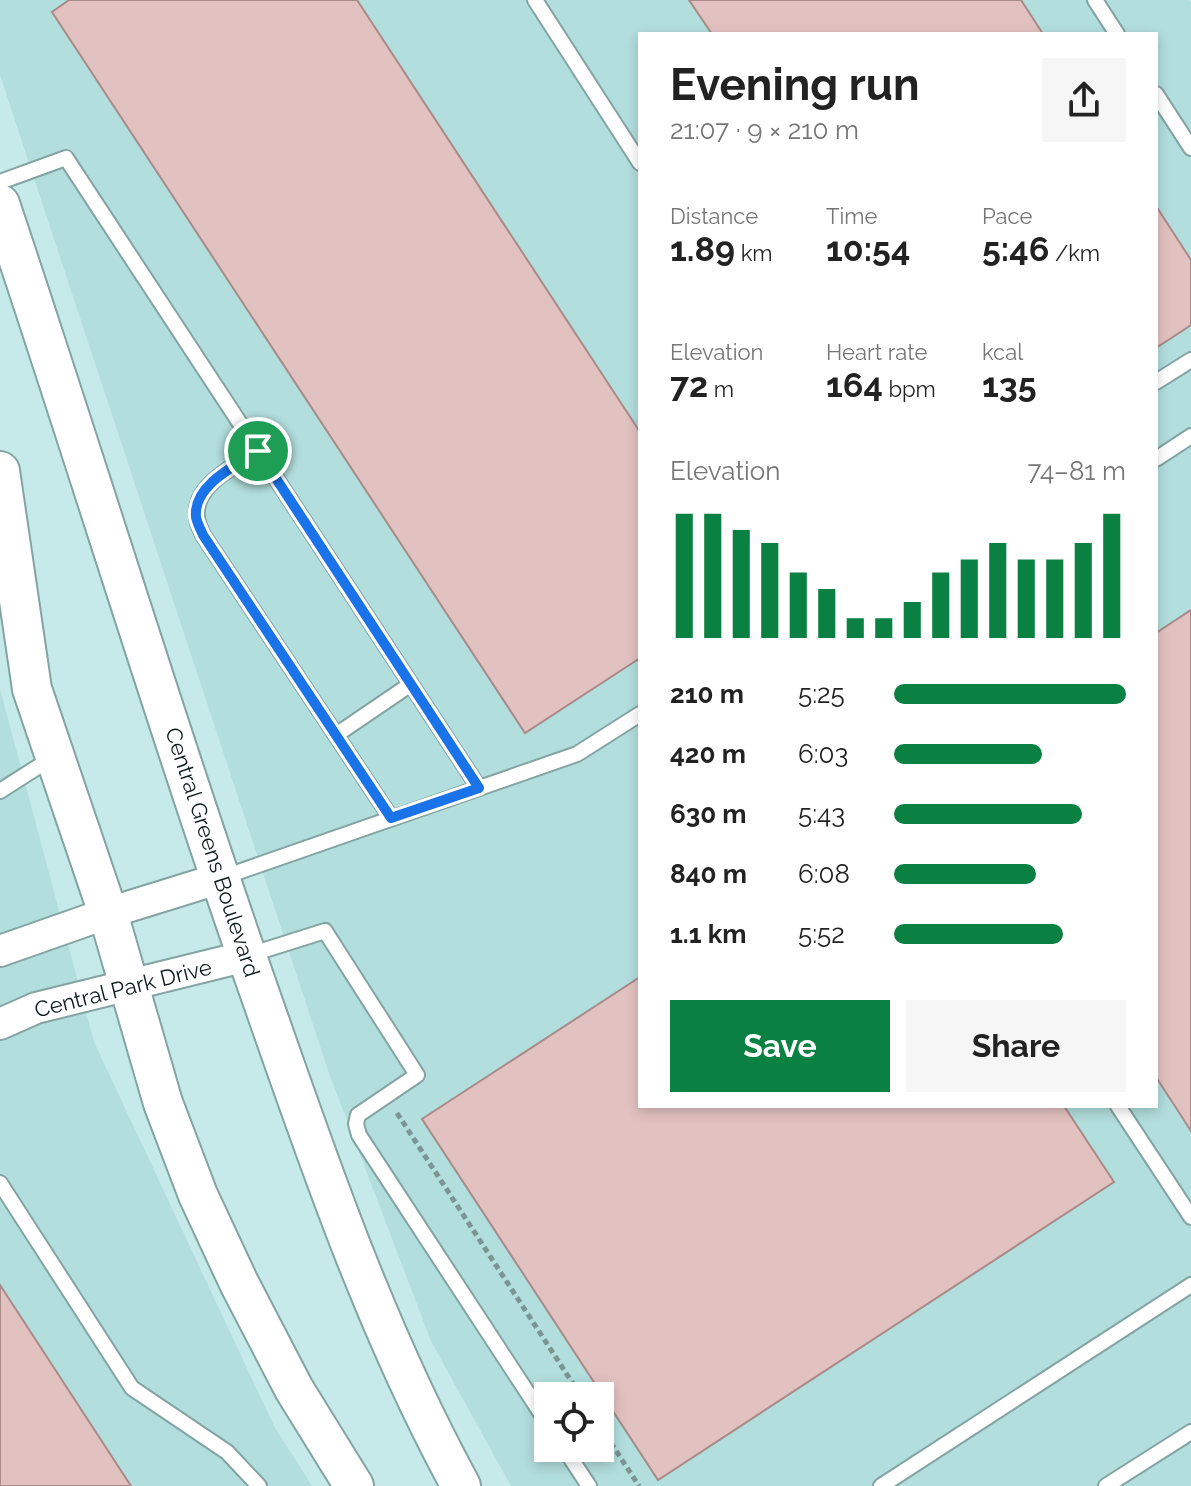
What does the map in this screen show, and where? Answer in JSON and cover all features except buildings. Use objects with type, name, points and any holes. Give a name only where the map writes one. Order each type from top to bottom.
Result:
[{"type":"street","name":"Central Greens Boulevard","points":[[0,204],[247,956],[335,1207],[433,1434],[461,1486]]},
{"type":"street","points":[[0,471],[32,689],[108,913],[163,1103],[198,1195],[239,1283],[294,1389],[354,1486]]},
{"type":"street","points":[[0,951],[221,878]]},
{"type":"street","name":"Central Park Drive","points":[[0,1024],[36,1008],[247,956]]},
{"type":"lane","points":[[535,0],[638,160]]},
{"type":"lane","points":[[1095,0],[1116,32]]},
{"type":"lane","points":[[1158,97],[1191,148]]},
{"type":"lane","points":[[0,182],[66,158],[479,788]]},
{"type":"lane","points":[[1158,381],[1191,360]]},
{"type":"lane","points":[[1158,458],[1191,436]]},
{"type":"lane","points":[[258,451],[210,484],[199,499],[196,517],[203,535],[391,818]]},
{"type":"lane","points":[[336,735],[411,684]]},
{"type":"lane","points":[[221,878],[577,754],[638,715]]},
{"type":"lane","points":[[0,791],[55,756]]},
{"type":"lane","points":[[247,956],[325,931],[417,1075],[358,1115],[356,1124],[359,1135],[534,1403]]},
{"type":"lane","points":[[1119,1108],[1191,1217]]},
{"type":"lane","points":[[0,1183],[132,1388],[227,1452],[259,1486]]},
{"type":"lane","points":[[881,1486],[1191,1285]]},
{"type":"lane","points":[[1106,1486],[1191,1432]]},
{"type":"lane","points":[[573,1462],[589,1486]]},
{"type":"path","points":[[386,1095],[572,1382]]},
{"type":"path","points":[[614,1448],[639,1486]]},
{"type":"shaded area","points":[[0,0],[1189,0],[1191,1486],[511,1486],[431,1341],[329,1073],[0,75]]},
{"type":"shaded area","points":[[0,689],[94,1042],[274,1426],[312,1486],[0,1486]]},
{"type":"route","points":[[258,451],[479,788],[391,818],[203,535],[196,517],[199,499],[210,484],[258,451]]}]
